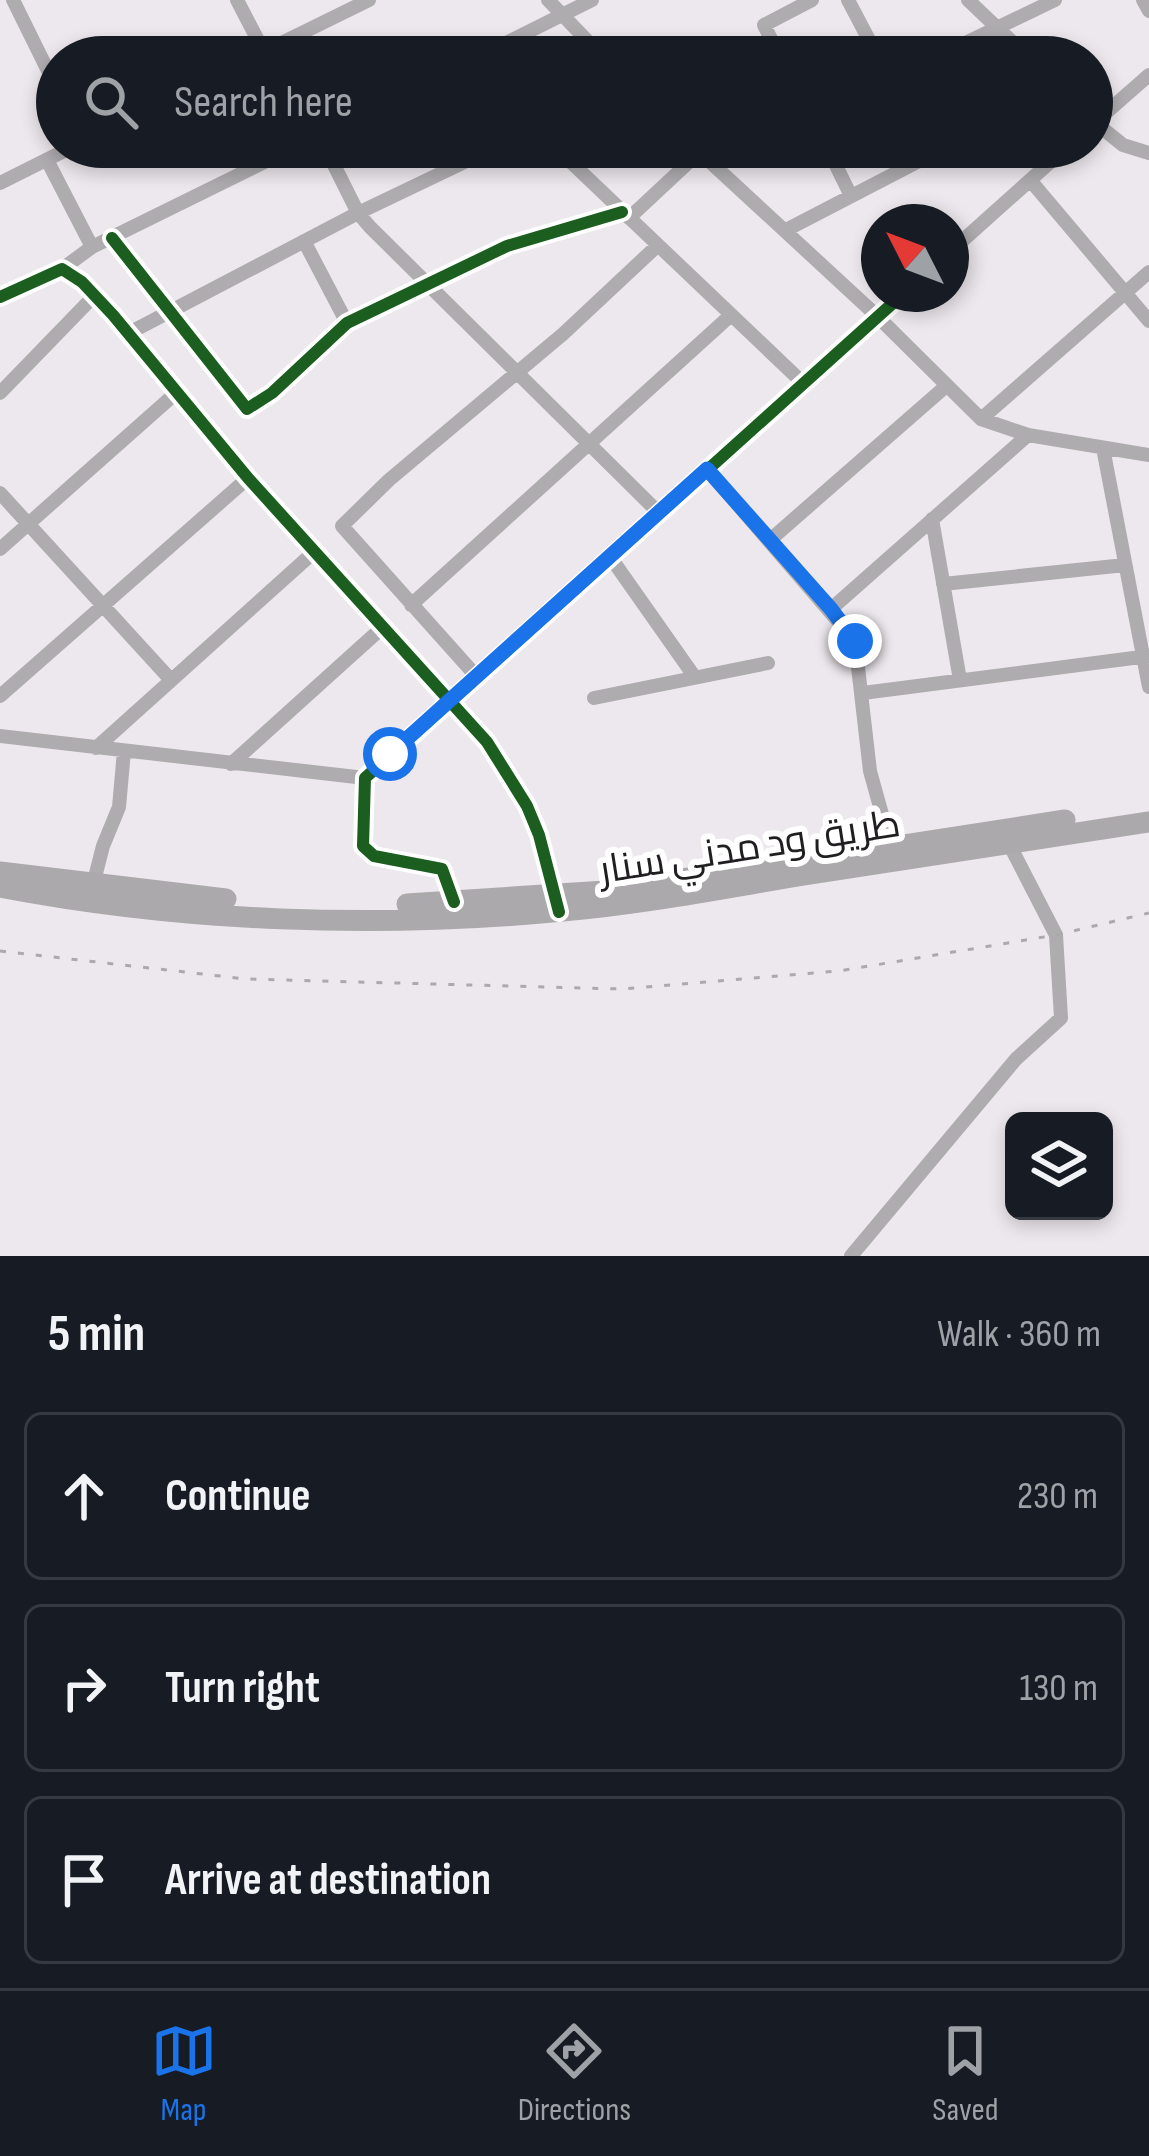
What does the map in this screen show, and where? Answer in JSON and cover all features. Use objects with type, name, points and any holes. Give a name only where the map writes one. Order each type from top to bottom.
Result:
[{"type":"highway","name":"طريق ود مدني سنار","points":[[0,887],[136,906],[299,918],[401,919],[557,904],[893,855],[1149,807]]},
{"type":"highway","name":"طريق ود مدني سنار","points":[[1005,836],[1149,822]]},
{"type":"highway","name":"طريق ود مدني سنار","points":[[0,872],[297,903],[557,904]]},
{"type":"street","points":[[237,0],[252,36]]},
{"type":"street","points":[[295,36],[341,6],[369,0]]},
{"type":"street","points":[[548,0],[581,36]]},
{"type":"street","points":[[521,36],[592,0]]},
{"type":"street","points":[[848,0],[867,36]]},
{"type":"street","points":[[968,0],[1006,36]]},
{"type":"street","points":[[986,36],[1055,0]]},
{"type":"street","points":[[1143,0],[1149,11]]},
{"type":"street","points":[[6,1],[36,53]]},
{"type":"street","points":[[770,36],[764,25],[802,2]]},
{"type":"street","points":[[1113,105],[1149,75]]},
{"type":"street","points":[[1113,137],[1149,153]]},
{"type":"street","points":[[1,180],[36,165]]},
{"type":"street","points":[[51,168],[92,247]]},
{"type":"street","points":[[0,297],[254,168]]},
{"type":"street","points":[[336,168],[358,213],[658,513]]},
{"type":"street","points":[[129,333],[452,168]]},
{"type":"street","points":[[577,168],[802,383]]},
{"type":"street","points":[[112,238],[247,409],[272,393],[347,323],[507,246],[626,215],[677,168]]},
{"type":"street","points":[[720,168],[980,419],[1028,435],[1149,455]]},
{"type":"street","points":[[837,168],[850,194]]},
{"type":"street","points":[[786,230],[895,168]]},
{"type":"street","points":[[969,235],[1043,168]]},
{"type":"street","points":[[1030,180],[1149,321]]},
{"type":"street","points":[[304,241],[347,323]]},
{"type":"street","points":[[477,677],[342,526],[657,246]]},
{"type":"street","points":[[62,268],[129,333],[248,478],[451,699],[499,758],[527,806],[557,904]]},
{"type":"street","points":[[980,419],[1149,272]]},
{"type":"street","points":[[0,393],[95,295]]},
{"type":"street","points":[[454,902],[442,869],[374,856],[363,846],[365,778],[883,312]]},
{"type":"street","points":[[411,605],[730,315]]},
{"type":"street","points":[[770,540],[945,387]]},
{"type":"street","points":[[0,549],[176,393]]},
{"type":"street","points":[[831,609],[1028,435]]},
{"type":"street","points":[[1103,448],[1147,657],[1149,687]]},
{"type":"street","points":[[707,469],[855,641],[870,771],[893,855]]},
{"type":"street","points":[[0,696],[248,478]]},
{"type":"street","points":[[0,493],[171,680]]},
{"type":"street","points":[[932,519],[961,680]]},
{"type":"street","points":[[95,748],[314,552]]},
{"type":"street","points":[[611,557],[694,676]]},
{"type":"street","points":[[943,584],[1125,565]]},
{"type":"street","points":[[231,764],[384,626]]},
{"type":"street","points":[[863,693],[1147,657]]},
{"type":"street","points":[[594,698],[768,663]]},
{"type":"street","points":[[0,736],[365,778]]},
{"type":"street","points":[[93,885],[119,807],[124,751]]},
{"type":"street","points":[[851,1256],[1016,1059],[1060,1018],[1056,935],[1005,836]]},
{"type":"railway","points":[[0,951],[246,979],[621,989],[839,971],[1056,935],[1149,913]]},
{"type":"cycle path","points":[[112,238],[247,409],[272,393],[347,323],[507,246],[622,212]]},
{"type":"cycle path","points":[[0,297],[62,269],[82,282],[113,315],[248,478],[487,742],[527,806],[559,912]]},
{"type":"cycle path","points":[[454,902],[442,869],[374,856],[363,846],[365,778],[883,312]]},
{"type":"route","points":[[390,754],[707,469],[855,641]]}]
